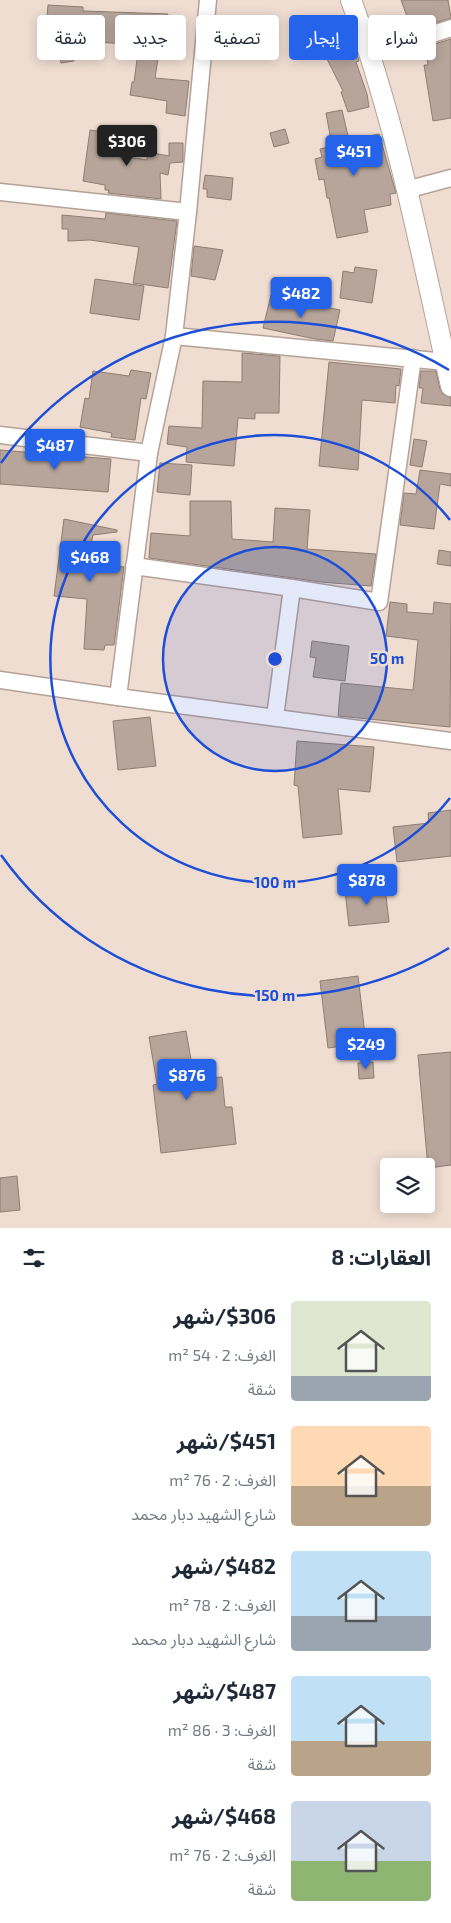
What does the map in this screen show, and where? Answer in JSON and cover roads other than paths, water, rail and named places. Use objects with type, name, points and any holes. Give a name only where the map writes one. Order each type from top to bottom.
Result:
[{"type":"street","points":[[118,697],[149,453],[174,336],[208,0]]},
{"type":"street","points":[[351,0],[368,46]]},
{"type":"street","points":[[436,33],[451,28]]},
{"type":"street","points":[[373,60],[406,190],[451,386]]},
{"type":"street","points":[[406,190],[451,178]]},
{"type":"street","points":[[0,192],[188,212]]},
{"type":"street","points":[[174,336],[446,362]]},
{"type":"street","points":[[134,566],[379,602],[413,358]]},
{"type":"street","points":[[0,435],[149,453]]},
{"type":"street","points":[[275,718],[292,588]]},
{"type":"street","points":[[0,680],[451,741]]}]
